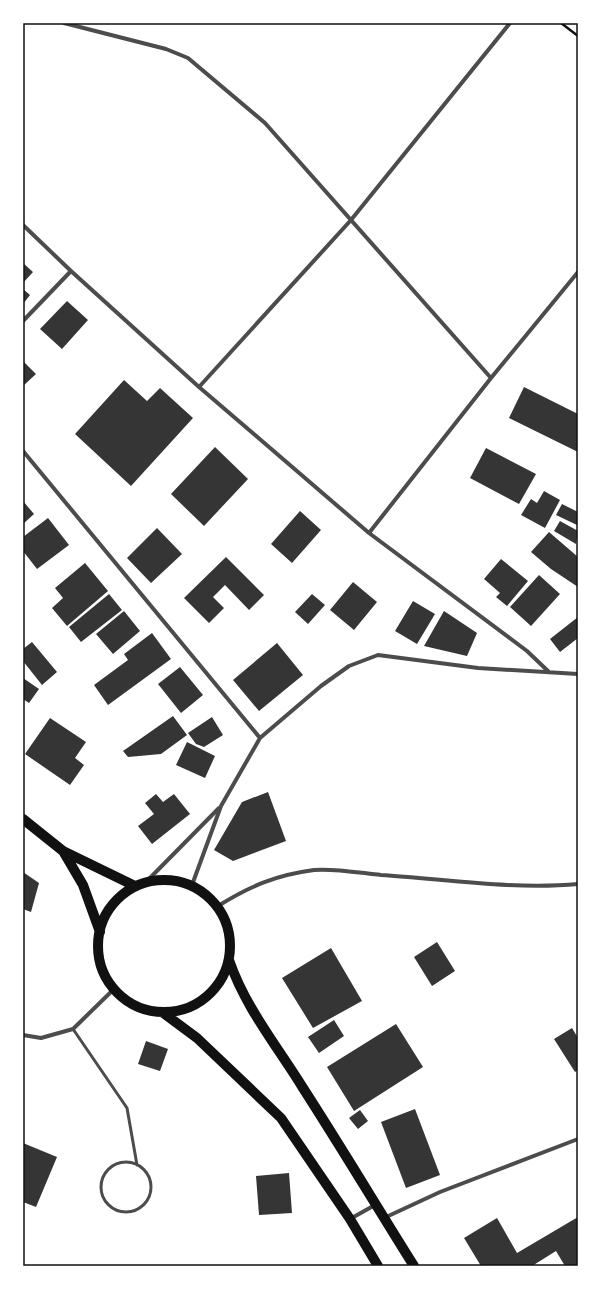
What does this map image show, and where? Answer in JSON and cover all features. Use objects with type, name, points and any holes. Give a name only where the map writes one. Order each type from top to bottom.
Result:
[{"type":"main road","points":[[23,819],[63,851],[135,886]]},
{"type":"main road","points":[[63,851],[83,885],[100,932]]},
{"type":"main road","points":[[162,879],[192,885],[206,894],[218,906],[227,922],[230,941],[229,960],[223,977],[212,992],[202,1000],[180,1010],[162,1012],[135,1006],[114,989],[100,962],[98,947],[100,932],[107,914],[118,898],[135,886],[146,882],[162,879]]},
{"type":"main road","points":[[229,960],[236,980],[260,1022],[414,1266]]},
{"type":"main road","points":[[162,1012],[197,1038],[281,1118],[350,1219],[378,1266]]},
{"type":"street","points":[[64,23],[166,49],[188,58],[265,123],[491,378]]},
{"type":"street","points":[[199,387],[351,220],[510,23]]},
{"type":"street","points":[[23,225],[71,271],[199,387],[369,533],[527,651],[549,672]]},
{"type":"street","points":[[23,321],[71,271]]},
{"type":"street","points":[[369,533],[491,378],[578,272]]},
{"type":"street","points":[[23,451],[260,738]]},
{"type":"street","points":[[192,885],[221,806],[260,738],[321,686],[350,666],[378,655],[478,668],[578,674]]},
{"type":"street","points":[[146,882],[221,806]]},
{"type":"street","points":[[218,906],[248,887],[279,876],[315,870],[498,883],[558,886],[578,884]]},
{"type":"street","points":[[23,1034],[41,1038],[73,1029],[94,1011],[114,989]]},
{"type":"street","points":[[384,1218],[440,1192],[578,1139]]},
{"type":"street","points":[[350,1219],[376,1205]]},
{"type":"lane","points":[[73,1029],[127,1108],[137,1165],[147,1175],[150,1182],[150,1190],[145,1203],[140,1208],[126,1212],[110,1207],[101,1194],[103,1177],[107,1170],[121,1163],[129,1162],[137,1165]]},
{"type":"path","points":[[561,23],[578,36]]},
{"type":"building","points":[[23,263],[33,272],[23,283]]},
{"type":"building","points":[[23,289],[30,295],[23,304]]},
{"type":"building","points":[[67,301],[88,320],[62,349],[40,329]]},
{"type":"building","points":[[23,361],[36,374],[23,386]]},
{"type":"building","points":[[124,380],[147,401],[160,388],[193,418],[131,486],[75,434]]},
{"type":"building","points":[[524,387],[578,414],[578,452],[509,418]]},
{"type":"building","points":[[215,447],[248,479],[204,526],[171,494]]},
{"type":"building","points":[[486,448],[536,474],[519,504],[470,478]]},
{"type":"building","points":[[544,491],[560,500],[545,528],[521,515],[531,499],[537,503]]},
{"type":"building","points":[[23,501],[34,514],[23,524]]},
{"type":"building","points":[[562,504],[578,512],[577,525],[556,515]]},
{"type":"building","points":[[300,511],[321,530],[292,563],[271,544]]},
{"type":"building","points":[[48,518],[69,545],[37,569],[23,551],[23,537]]},
{"type":"building","points":[[560,521],[578,531],[576,544],[554,531]]},
{"type":"building","points":[[157,528],[182,554],[151,583],[127,558]]},
{"type":"building","points":[[549,532],[578,557],[578,587],[551,569],[531,552]]},
{"type":"building","points":[[226,557],[264,595],[249,610],[225,585],[213,597],[224,608],[209,623],[184,598]]},
{"type":"building","points":[[501,559],[528,581],[507,606],[496,597],[500,593],[484,579]]},
{"type":"building","points":[[85,563],[108,591],[67,626],[52,608],[63,598],[55,588]]},
{"type":"building","points":[[539,575],[560,594],[531,626],[510,607]]},
{"type":"building","points":[[353,582],[377,602],[354,630],[330,610]]},
{"type":"building","points":[[109,594],[122,610],[81,642],[69,627]]},
{"type":"building","points":[[312,594],[325,605],[308,624],[295,612]]},
{"type":"building","points":[[413,601],[435,614],[417,644],[395,631]]},
{"type":"building","points":[[124,611],[140,631],[113,654],[96,634]]},
{"type":"building","points":[[444,611],[477,633],[467,656],[424,646]]},
{"type":"building","points":[[578,617],[578,638],[560,652],[550,639]]},
{"type":"building","points":[[152,633],[171,659],[108,705],[94,685],[128,660],[124,654]]},
{"type":"building","points":[[32,642],[57,672],[42,685],[23,661],[23,649]]},
{"type":"building","points":[[277,643],[303,675],[259,711],[233,680]]},
{"type":"building","points":[[180,667],[203,695],[181,713],[158,684]]},
{"type":"building","points":[[23,678],[39,689],[29,703],[23,699]]},
{"type":"building","points":[[173,716],[187,735],[161,754],[128,757],[123,751]]},
{"type":"building","points":[[212,717],[223,735],[204,747],[196,744],[188,733]]},
{"type":"building","points":[[50,718],[86,742],[75,758],[84,765],[70,785],[25,754]]},
{"type":"building","points":[[187,742],[215,756],[205,778],[176,765]]},
{"type":"building","points":[[268,792],[286,841],[233,861],[214,850],[242,802]]},
{"type":"building","points":[[156,794],[163,802],[174,794],[190,814],[152,844],[138,826],[154,814],[145,803]]},
{"type":"building","points":[[23,872],[39,883],[31,912],[23,909]]},
{"type":"building","points":[[437,942],[455,971],[432,986],[414,957]]},
{"type":"building","points":[[331,948],[362,1001],[313,1028],[282,978]]},
{"type":"building","points":[[334,1020],[344,1036],[319,1053],[308,1037]]},
{"type":"building","points":[[396,1024],[423,1067],[354,1111],[327,1067]]},
{"type":"building","points":[[572,1028],[578,1038],[578,1070],[575,1072],[554,1039]]},
{"type":"building","points":[[146,1041],[168,1049],[160,1071],[138,1064]]},
{"type":"building","points":[[415,1109],[440,1175],[406,1188],[381,1122]]},
{"type":"building","points":[[360,1110],[368,1121],[358,1129],[349,1118]]},
{"type":"building","points":[[23,1143],[57,1157],[36,1207],[23,1202]]},
{"type":"building","points":[[289,1173],[292,1213],[259,1215],[256,1176]]},
{"type":"building","points":[[578,1217],[578,1266],[565,1266],[556,1251],[532,1266],[481,1266],[464,1238],[497,1218],[517,1253]]}]
